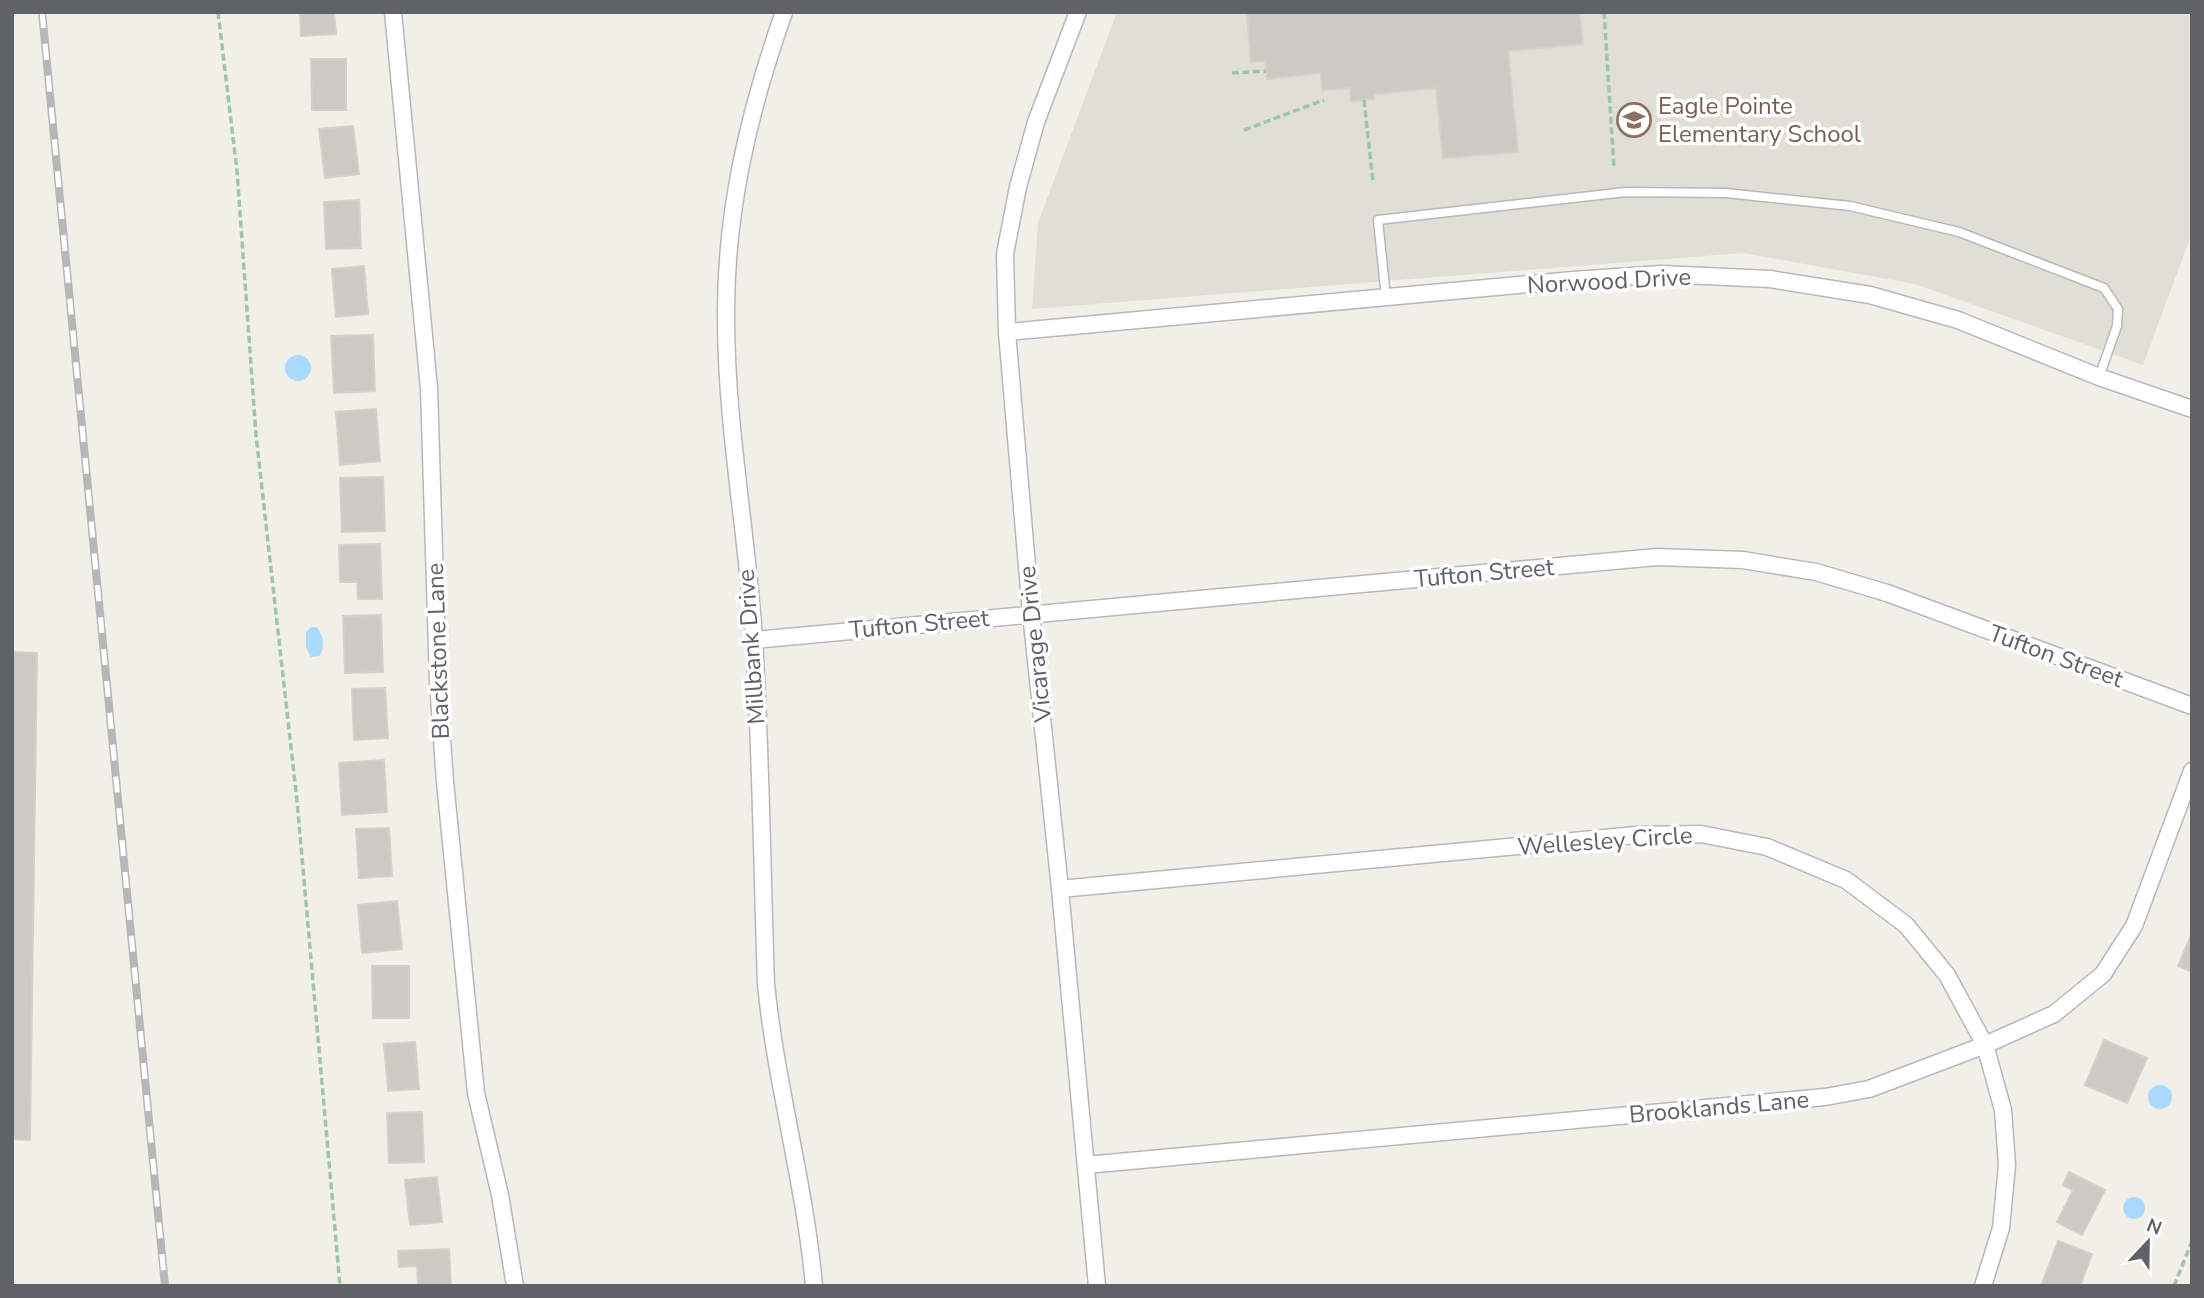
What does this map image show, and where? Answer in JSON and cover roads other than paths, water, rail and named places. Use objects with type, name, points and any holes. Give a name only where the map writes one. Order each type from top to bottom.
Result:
[{"type":"street","name":"Blackstone Lane","points":[[393,12],[429,388],[438,682],[446,795],[476,1093],[500,1195],[515,1286]]},
{"type":"street","name":"Millbank Drive","points":[[784,12],[764,66],[744,145],[729,232],[726,317],[728,379],[754,640],[766,984],[770,1028],[809,1231],[814,1286]]},
{"type":"street","name":"Vicarage Drive","points":[[1078,12],[1036,122],[1018,187],[1005,254],[1007,332],[1031,613],[1097,1286]]},
{"type":"street","name":"Norwood Drive","points":[[1007,332],[1573,280],[1661,274],[1770,279],[1870,295],[1958,320],[2099,377],[2192,410]]},
{"type":"street","name":"Tufton Street","points":[[754,640],[1657,557],[1743,560],[1816,572],[1887,593],[2192,706]]},
{"type":"street","name":"Brooklands Lane","points":[[1086,1165],[1825,1097],[1869,1089],[1984,1045],[2054,1014],[2102,974],[2134,926],[2192,771]]},
{"type":"street","name":"Wellesley Circle","points":[[1060,889],[1636,835],[1701,834],[1768,847],[1846,880],[1906,925],[1947,975],[1984,1045],[2003,1110],[2007,1165],[2001,1228],[1983,1286]]},
{"type":"lane","points":[[1386,298],[1378,220],[1626,192],[1726,193],[1850,206],[1959,232],[2105,288],[2118,309],[2117,326],[2099,377]]},
{"type":"water","points":[[298,355],[307,359],[311,368],[307,377],[298,381],[289,377],[285,368],[289,359]]},
{"type":"water","points":[[311,627],[317,627],[322,638],[323,645],[319,656],[311,657],[306,648],[306,632]]},
{"type":"water","points":[[2160,1085],[2171,1092],[2172,1097],[2165,1108],[2160,1109],[2149,1102],[2148,1097],[2155,1086]]},
{"type":"water","points":[[2130,1197],[2138,1197],[2145,1204],[2145,1212],[2138,1219],[2130,1219],[2123,1212],[2123,1204]]},
{"type":"railway","points":[[42,12],[165,1286]]},
{"type":"place","name":"Eagle Pointe Elementary School","points":[[1634,120]]}]
